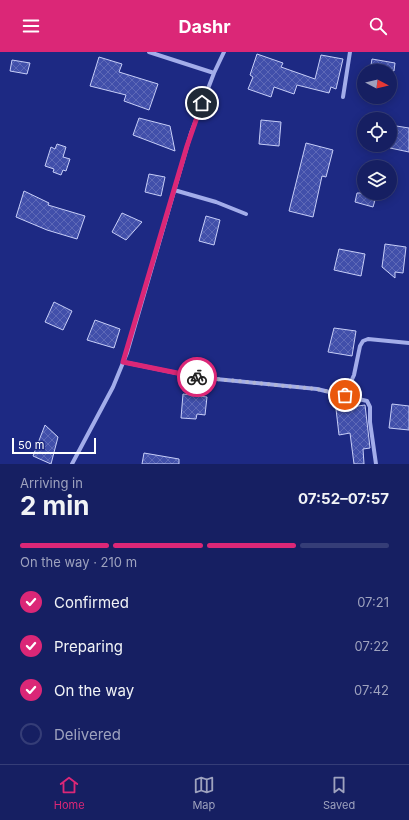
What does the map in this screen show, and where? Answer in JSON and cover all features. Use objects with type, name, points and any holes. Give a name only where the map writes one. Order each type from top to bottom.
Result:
[{"type":"street","points":[[149,52],[214,74]]},
{"type":"street","points":[[72,464],[113,387],[123,362],[192,133],[214,74],[224,52]]},
{"type":"street","points":[[343,97],[350,52]]},
{"type":"street","points":[[174,190],[216,202],[246,214]]},
{"type":"street","points":[[345,395],[354,375],[362,340],[368,339],[409,344]]},
{"type":"street","points":[[123,362],[196,377],[316,389],[367,401],[370,405],[370,422],[376,464]]},
{"type":"building","points":[[257,54],[283,63],[281,67],[315,79],[321,55],[343,59],[336,89],[331,87],[329,93],[297,85],[294,94],[274,87],[271,97],[248,89],[253,77],[250,75]]},
{"type":"building","points":[[99,57],[122,64],[119,72],[158,84],[149,110],[124,101],[126,95],[90,86]]},
{"type":"building","points":[[372,59],[395,63],[395,64],[371,64]]},
{"type":"building","points":[[12,60],[30,63],[27,74],[10,71]]},
{"type":"building","points":[[139,118],[170,126],[175,151],[133,135]]},
{"type":"building","points":[[261,120],[281,122],[279,146],[259,144]]},
{"type":"building","points":[[397,126],[409,128],[409,152],[397,149]]},
{"type":"building","points":[[306,143],[333,150],[326,177],[322,176],[313,217],[289,211]]},
{"type":"building","points":[[57,144],[66,147],[63,157],[70,159],[66,171],[63,170],[61,175],[53,172],[54,169],[45,166],[51,147],[55,149]]},
{"type":"building","points":[[149,174],[165,177],[161,196],[145,192]]},
{"type":"building","points":[[24,191],[49,203],[48,205],[85,216],[77,239],[47,230],[16,217]]},
{"type":"building","points":[[357,193],[357,200],[375,200],[373,207],[355,202]]},
{"type":"building","points":[[122,213],[142,222],[126,240],[112,232]]},
{"type":"building","points":[[206,216],[220,220],[214,245],[199,241]]},
{"type":"building","points":[[385,244],[406,247],[403,273],[395,272],[395,278],[382,267]]},
{"type":"building","points":[[339,249],[365,254],[361,276],[334,270]]},
{"type":"building","points":[[54,302],[72,311],[63,330],[45,322]]},
{"type":"building","points":[[95,320],[120,329],[114,348],[87,340]]},
{"type":"building","points":[[334,328],[356,331],[352,356],[328,352]]},
{"type":"building","points":[[183,394],[207,397],[205,415],[197,414],[196,419],[181,418]]},
{"type":"building","points":[[392,404],[409,406],[409,430],[389,428]]},
{"type":"building","points":[[365,405],[370,448],[363,449],[364,464],[354,464],[350,433],[339,435],[336,409]]},
{"type":"building","points":[[45,425],[58,437],[51,464],[33,456]]},
{"type":"building","points":[[144,453],[179,459],[179,464],[142,464]]},
{"type":"way so far","points":[[197,377],[316,389],[345,395]]},
{"type":"route","points":[[197,377],[123,362],[127,353],[187,146],[202,103]]}]
